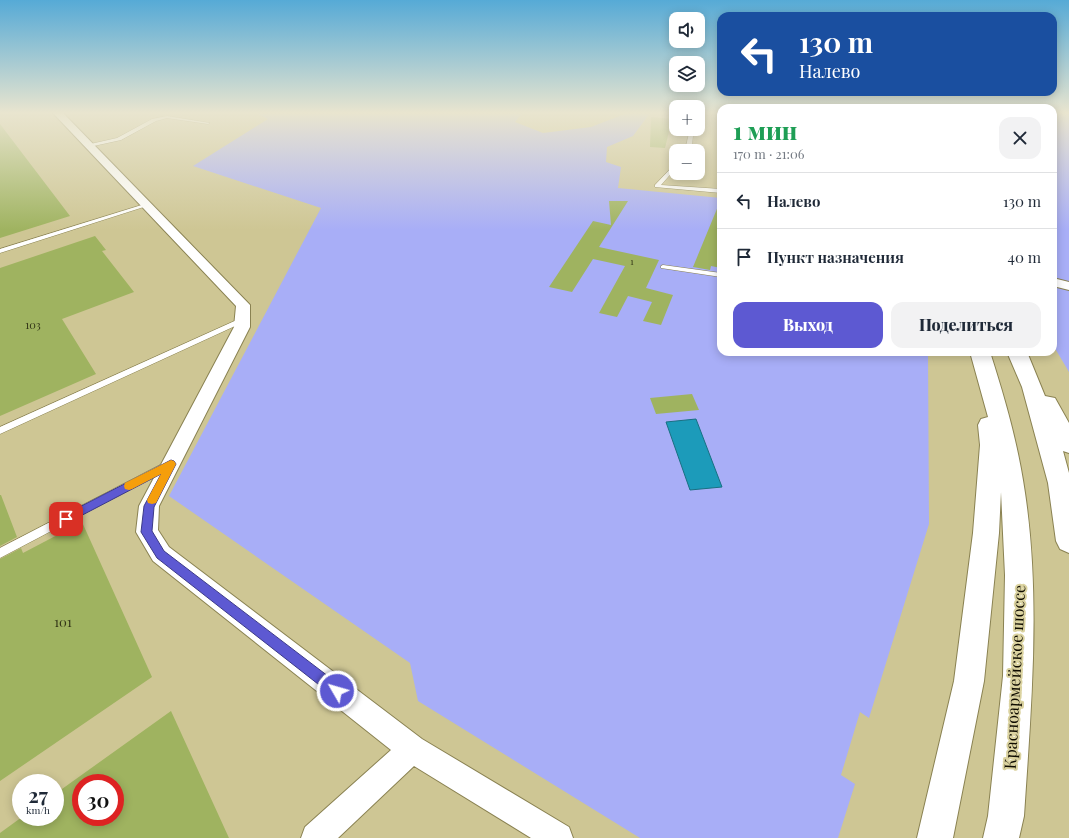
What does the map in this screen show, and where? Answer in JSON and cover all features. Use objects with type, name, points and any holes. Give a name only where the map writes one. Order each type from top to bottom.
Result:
[{"type":"main road","points":[[1020,356],[1069,444]]},
{"type":"main road","points":[[1020,356],[1041,414],[1060,483],[1069,541]]},
{"type":"main road","points":[[935,838],[969,681],[986,533],[991,445],[982,358]]},
{"type":"main road","name":"Красноармейское шоссе","points":[[982,358],[999,415],[1011,485],[1019,575],[1018,676],[1006,816],[1001,838]]},
{"type":"street","points":[[96,152],[243,305],[242,327],[149,506],[146,532],[161,554],[412,750],[558,838]]},
{"type":"street","points":[[1057,283],[1069,286]]},
{"type":"street","points":[[316,838],[412,750]]},
{"type":"lane","points":[[669,173],[657,186],[717,191]]},
{"type":"lane","points":[[0,251],[147,205]]},
{"type":"lane","points":[[663,267],[717,274]]},
{"type":"lane","points":[[0,431],[242,321]]},
{"type":"lane","points":[[0,553],[171,464]]},
{"type":"shaded area","points":[[215,152],[607,152],[606,162],[621,167],[618,188],[717,198],[717,356],[928,356],[929,524],[869,718],[860,712],[841,775],[855,784],[838,838],[640,838],[418,701],[410,663],[169,496],[321,208],[193,166]]},
{"type":"shaded area","points":[[1057,152],[1069,152],[1069,372],[1057,352]]},
{"type":"shaded area","points":[[696,419],[722,487],[690,490],[666,422]]},
{"type":"building","points":[[0,152],[21,152],[70,216],[0,238]]},
{"type":"building","points":[[609,201],[628,201],[599,247],[659,260],[646,288],[673,295],[661,325],[643,321],[652,302],[628,296],[617,317],[599,313],[625,266],[593,259],[572,292],[549,287],[593,221],[611,225]]},
{"type":"building","points":[[717,209],[717,267],[711,266],[710,270],[693,267]]},
{"type":"building","points":[[95,236],[106,250],[102,251],[134,292],[62,319],[96,374],[0,416],[0,268]]},
{"type":"building","points":[[692,394],[699,410],[656,414],[650,398]]},
{"type":"building","points":[[0,495],[17,537],[0,546]]},
{"type":"building","points":[[82,522],[152,677],[0,781],[0,559],[21,548],[23,553]]},
{"type":"building","points":[[171,711],[229,838],[0,838],[0,833],[12,824],[12,826],[64,826],[64,788],[72,782],[72,826],[124,826],[124,774],[83,774]]},
{"type":"slow traffic","points":[[129,486],[171,464],[152,500]]},
{"type":"route","points":[[66,519],[171,464],[149,506],[146,532],[161,554],[337,691]]}]
